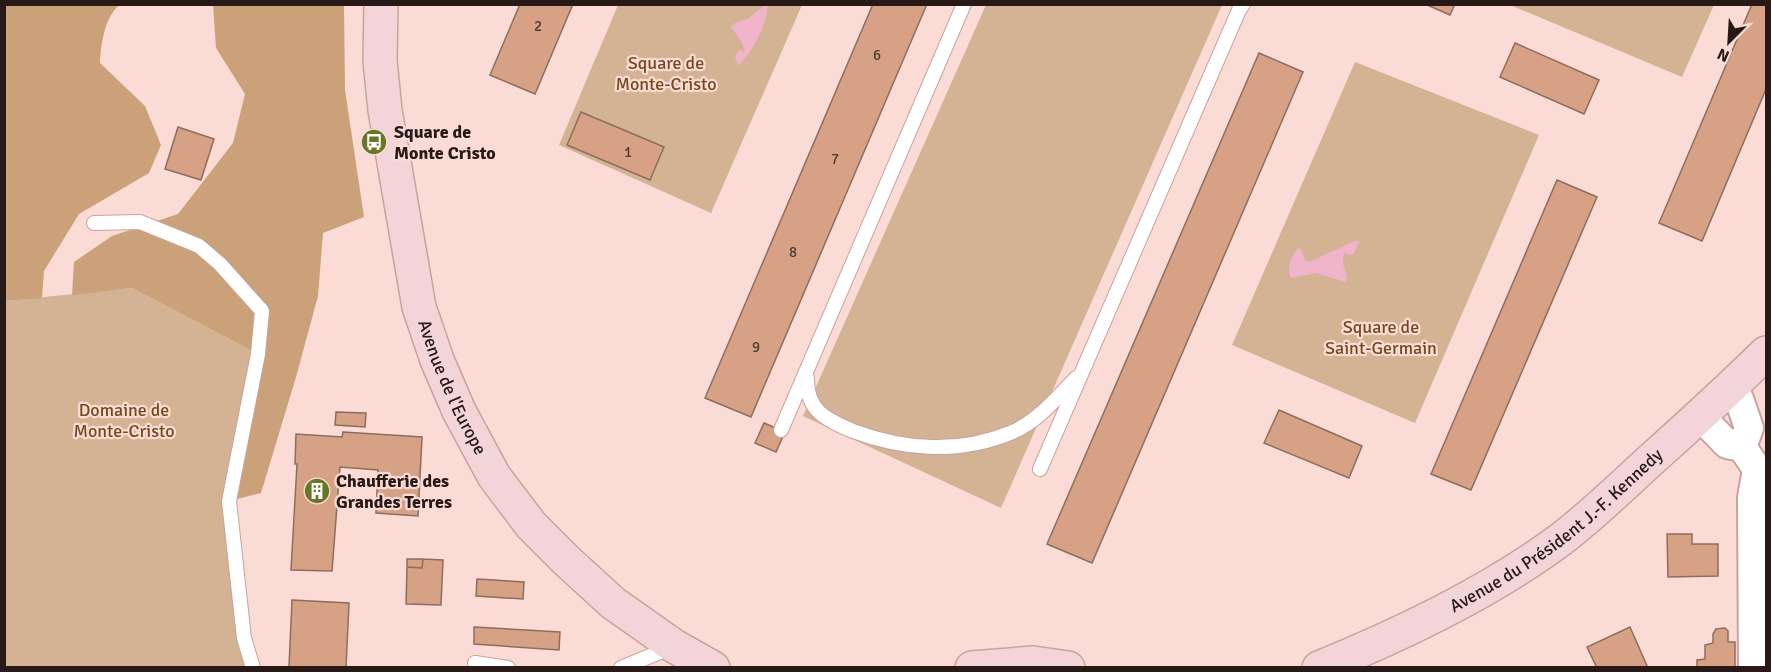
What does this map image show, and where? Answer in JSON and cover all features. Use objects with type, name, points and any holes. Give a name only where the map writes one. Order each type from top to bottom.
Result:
[{"type":"street","name":"Avenue de l'Europe","points":[[381,4],[380,61],[385,110],[419,307],[437,360],[459,411],[494,476],[531,525],[613,603],[674,646],[713,668]]},
{"type":"street","name":"Avenue du Président J.-F. Kennedy","points":[[1319,668],[1367,648],[1442,611],[1506,575],[1560,540],[1612,497],[1767,353]]},
{"type":"street","points":[[1729,390],[1739,399],[1749,428],[1755,461],[1752,498],[1753,668]]},
{"type":"street","points":[[1700,416],[1727,444],[1755,461]]},
{"type":"street","points":[[987,667],[1033,663],[1068,668]]},
{"type":"lane","points":[[781,430],[964,4]]},
{"type":"lane","points":[[1041,469],[1243,4]]},
{"type":"lane","points":[[93,223],[140,222],[199,246],[220,264],[262,311],[258,354],[229,501],[244,638],[253,668]]},
{"type":"lane","points":[[807,372],[807,393],[818,411],[830,422],[878,440],[899,445],[954,447],[967,446],[1011,433],[1034,419],[1082,372]]},
{"type":"lane","points":[[621,668],[674,646]]},
{"type":"lane","points":[[475,663],[508,668]]},
{"type":"green space","name":"Square de Monte-Cristo","points":[[618,5],[802,5],[711,213],[559,145]]},
{"type":"green space","points":[[986,5],[1222,5],[1001,508],[803,416]]},
{"type":"green space","points":[[1510,5],[1714,5],[1682,77]]},
{"type":"green space","name":"Square de Saint-Germain","points":[[1355,62],[1539,135],[1415,423],[1232,345]]},
{"type":"green space","name":"Domaine de Monte-Cristo","points":[[132,288],[258,354],[229,501],[253,667],[5,668],[5,301]]},
{"type":"shaded area","points":[[5,4],[119,5],[107,24],[102,40],[100,63],[145,106],[161,145],[149,173],[79,214],[44,271],[42,298],[5,301]]},
{"type":"shaded area","points":[[213,5],[344,5],[345,90],[364,217],[323,233],[318,296],[261,493],[229,501],[258,354],[132,288],[72,295],[74,262],[112,236],[178,214],[233,143],[245,94],[216,48]]},
{"type":"shaded area","points":[[768,5],[762,30],[738,66],[735,56],[739,50],[745,51],[731,27],[735,23],[748,19]]},
{"type":"shaded area","points":[[1355,241],[1360,241],[1353,254],[1349,255],[1344,252],[1346,282],[1316,273],[1291,278],[1290,262],[1299,248],[1305,260],[1309,262]]},
{"type":"building","points":[[520,4],[573,4],[535,94],[490,75]]},
{"type":"building","points":[[873,4],[927,4],[751,417],[705,398]]},
{"type":"building","points":[[1425,4],[1455,4],[1450,15]]},
{"type":"building","points":[[1752,4],[1766,4],[1766,89],[1702,241],[1659,223]]},
{"type":"building","points":[[1515,43],[1599,80],[1584,114],[1500,77]]},
{"type":"building","points":[[1259,53],[1303,72],[1092,563],[1047,544]]},
{"type":"building","points":[[581,112],[664,147],[650,180],[567,145]]},
{"type":"building","points":[[178,127],[214,139],[201,180],[165,169]]},
{"type":"building","points":[[1557,180],[1597,197],[1471,490],[1431,474]]},
{"type":"building","points":[[1279,410],[1362,446],[1349,478],[1264,443]]},
{"type":"building","points":[[336,412],[366,413],[365,427],[335,425]]},
{"type":"building","points":[[764,423],[785,432],[776,452],[755,443]]},
{"type":"building","name":"Chaufferie des Grandes Terres","points":[[343,432],[422,437],[418,516],[376,513],[378,470],[340,467],[332,571],[291,570],[297,464],[295,464],[296,434],[342,437]]},
{"type":"building","points":[[1667,534],[1692,534],[1692,544],[1718,544],[1718,576],[1668,577]]},
{"type":"building","points":[[407,559],[423,559],[422,568],[407,567]]},
{"type":"building","points":[[423,559],[443,560],[441,605],[406,604],[407,567],[422,568]]},
{"type":"building","points":[[477,579],[524,582],[523,599],[476,596]]},
{"type":"building","points":[[292,600],[349,603],[346,668],[289,667]]},
{"type":"building","points":[[474,627],[560,632],[559,650],[474,644]]},
{"type":"building","points":[[1630,627],[1648,668],[1597,668],[1587,647]]},
{"type":"building","points":[[1725,628],[1728,631],[1728,642],[1735,642],[1735,668],[1697,668],[1697,660],[1705,659],[1705,645],[1713,643],[1713,634],[1716,629]]},
{"type":"place","name":"Square de Monte Cristo","points":[[374,142]]},
{"type":"place","name":"Chaufferie des Grandes Terres","points":[[317,491]]}]
